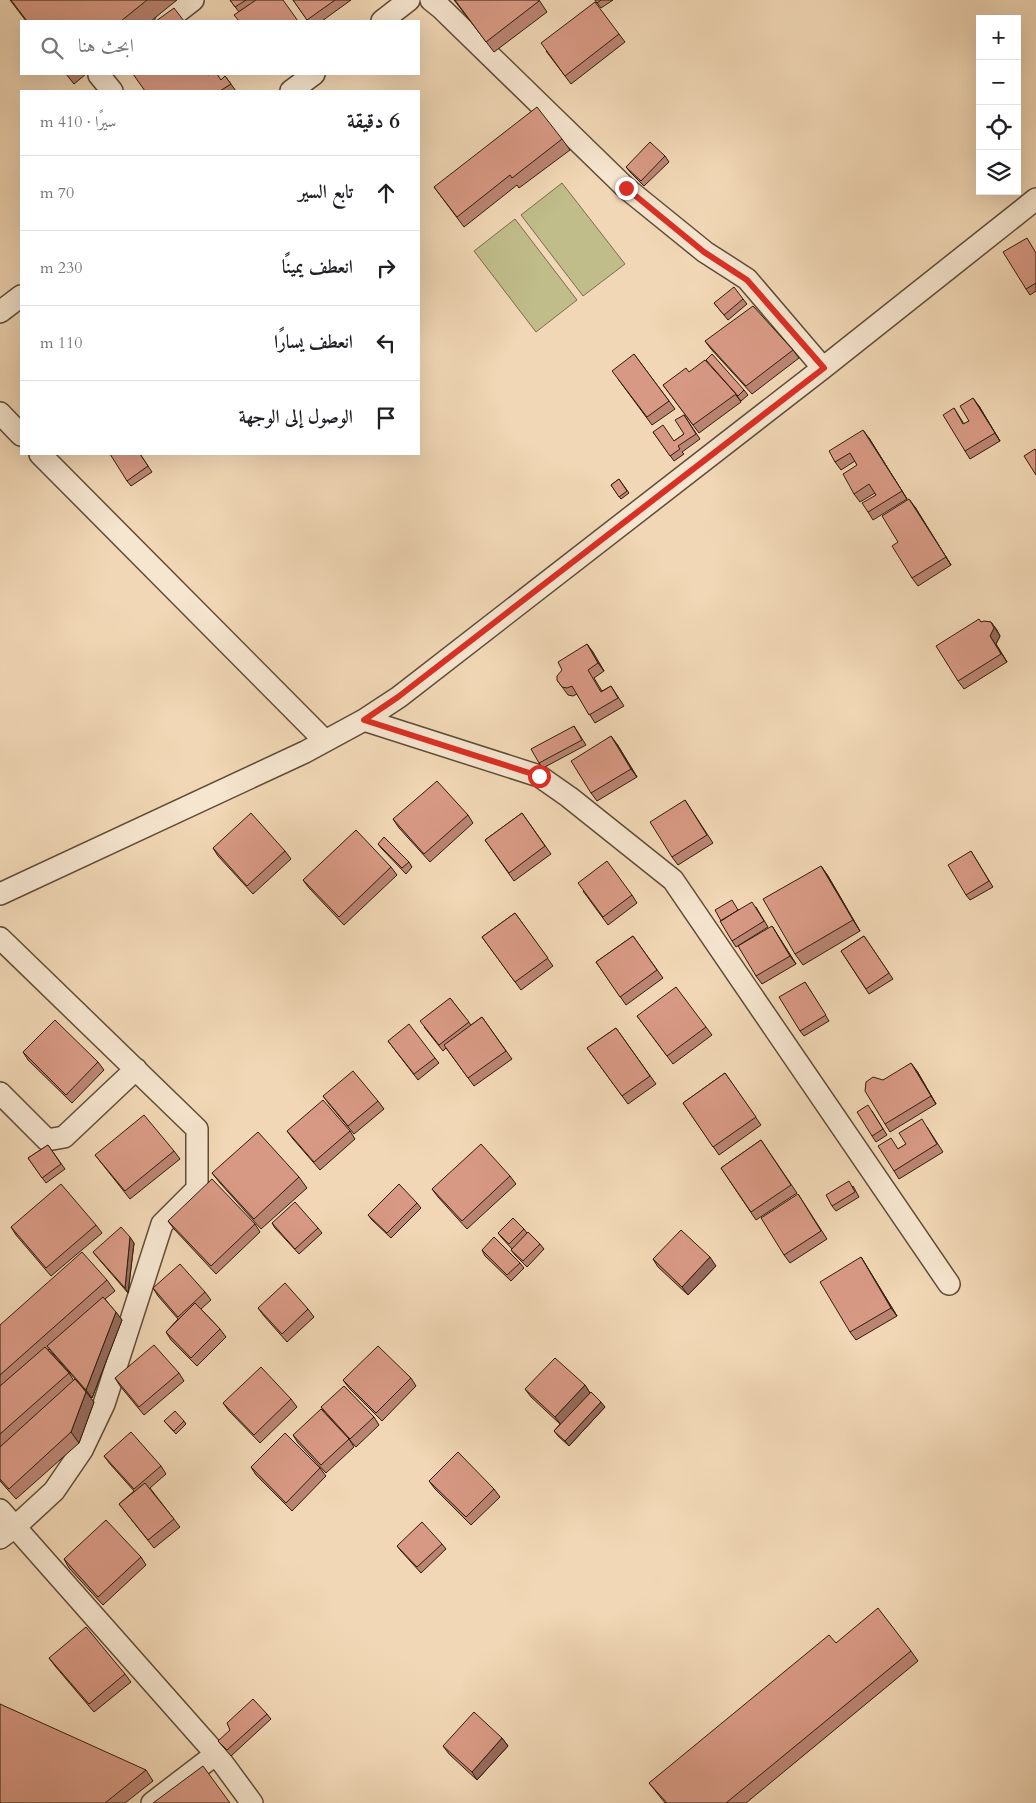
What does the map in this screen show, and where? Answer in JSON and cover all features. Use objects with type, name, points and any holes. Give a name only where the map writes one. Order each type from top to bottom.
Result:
[{"type":"street","points":[[167,20],[192,0]]},
{"type":"street","points":[[383,20],[409,0]]},
{"type":"street","points":[[440,3],[626,188],[704,252],[747,280],[824,368]]},
{"type":"street","points":[[99,75],[111,90]]},
{"type":"street","points":[[292,90],[313,75]]},
{"type":"street","points":[[0,894],[270,769],[364,720],[398,697],[824,368],[1036,199]]},
{"type":"street","points":[[0,312],[20,297]]},
{"type":"street","points":[[0,413],[20,434]]},
{"type":"street","points":[[41,455],[325,741]]},
{"type":"street","points":[[364,720],[539,776],[570,797],[673,880],[949,1284]]},
{"type":"street","points":[[0,938],[197,1129],[197,1189],[162,1224],[104,1404],[82,1450],[54,1491],[8,1532]]},
{"type":"street","points":[[0,1093],[46,1140],[64,1137],[136,1069]]},
{"type":"street","points":[[0,1510],[8,1532],[216,1754],[252,1803]]},
{"type":"street","points":[[152,1803],[216,1754]]},
{"type":"shaded area","points":[[562,183],[625,264],[583,296],[521,215]]},
{"type":"shaded area","points":[[515,219],[577,300],[536,332],[474,251]]},
{"type":"building","points":[[11,0],[147,0],[122,20],[26,20]]},
{"type":"building","points":[[230,0],[246,0],[235,7]]},
{"type":"building","points":[[256,0],[283,0],[297,20],[238,20],[234,15]]},
{"type":"building","points":[[293,0],[335,0],[307,20]]},
{"type":"building","points":[[455,0],[539,0],[539,1],[486,42]]},
{"type":"building","points":[[595,2],[619,34],[565,76],[541,43]]},
{"type":"building","points":[[174,8],[183,20],[157,20]]},
{"type":"building","points":[[134,75],[218,75],[221,80],[225,76],[231,84],[222,90],[144,90]]},
{"type":"building","points":[[537,107],[562,139],[512,178],[510,175],[457,217],[434,187]]},
{"type":"building","points":[[650,142],[665,156],[641,181],[626,167]]},
{"type":"building","points":[[1027,238],[1036,253],[1036,283],[1026,289],[1003,252]]},
{"type":"building","points":[[734,287],[743,299],[724,315],[714,303]]},
{"type":"building","points":[[753,306],[793,350],[746,386],[705,341]]},
{"type":"building","points":[[634,354],[669,401],[647,417],[612,371]]},
{"type":"building","points":[[712,354],[744,390],[738,396],[706,360]]},
{"type":"building","points":[[705,360],[736,394],[693,425],[663,385],[686,368],[689,372]]},
{"type":"building","points":[[973,398],[995,433],[965,451],[943,415],[954,408],[963,424],[969,421],[960,406]]},
{"type":"building","points":[[684,415],[696,434],[678,446],[680,449],[670,456],[653,432],[663,425],[674,441],[684,434],[675,420]]},
{"type":"building","points":[[863,430],[902,491],[868,512],[862,503],[876,495],[869,484],[854,494],[843,474],[857,465],[850,453],[835,462],[829,451]]},
{"type":"building","points":[[1035,449],[1036,451],[1036,475],[1024,456]]},
{"type":"building","points":[[111,455],[141,455],[148,466],[127,481]]},
{"type":"building","points":[[619,479],[627,491],[619,497],[611,485]]},
{"type":"building","points":[[909,499],[946,557],[912,578],[892,546],[898,542],[882,516]]},
{"type":"building","points":[[979,619],[981,622],[991,622],[994,628],[990,636],[1001,654],[958,681],[936,646]]},
{"type":"building","points":[[587,644],[598,663],[588,670],[601,692],[611,686],[618,698],[589,715],[572,686],[562,687],[557,680],[557,676],[562,670],[558,662]]},
{"type":"building","points":[[574,726],[582,740],[539,763],[531,749]]},
{"type":"building","points":[[611,736],[631,769],[591,793],[571,761]]},
{"type":"building","points":[[437,781],[468,815],[424,854],[393,819]]},
{"type":"building","points":[[685,800],[707,835],[672,857],[650,822]]},
{"type":"building","points":[[251,813],[285,851],[247,886],[213,848]]},
{"type":"building","points":[[522,813],[545,846],[509,873],[485,840]]},
{"type":"building","points":[[356,830],[391,867],[339,917],[303,880]]},
{"type":"building","points":[[384,837],[409,862],[402,868],[378,844]]},
{"type":"building","points":[[971,851],[989,881],[966,895],[948,865]]},
{"type":"building","points":[[607,861],[632,895],[603,917],[578,883]]},
{"type":"building","points":[[821,866],[853,920],[795,954],[763,899]]},
{"type":"building","points":[[732,900],[738,910],[721,921],[715,910]]},
{"type":"building","points":[[752,902],[764,921],[732,941],[720,921]]},
{"type":"building","points":[[515,913],[548,958],[515,982],[482,937]]},
{"type":"building","points":[[772,926],[790,956],[756,976],[738,946]]},
{"type":"building","points":[[633,936],[657,970],[620,997],[596,962]]},
{"type":"building","points":[[864,936],[889,973],[866,989],[841,951]]},
{"type":"building","points":[[805,982],[826,1015],[800,1031],[779,997]]},
{"type":"building","points":[[676,987],[706,1027],[667,1056],[637,1016]]},
{"type":"building","points":[[450,998],[469,1022],[439,1045],[420,1021]]},
{"type":"building","points":[[482,1017],[506,1051],[468,1078],[444,1045]]},
{"type":"building","points":[[55,1020],[98,1062],[66,1095],[23,1052]]},
{"type":"building","points":[[409,1024],[435,1058],[414,1074],[388,1041]]},
{"type":"building","points":[[616,1028],[650,1076],[622,1096],[587,1048]]},
{"type":"building","points":[[911,1063],[931,1096],[885,1124],[865,1091],[866,1082],[873,1077],[883,1080]]},
{"type":"building","points":[[353,1071],[378,1101],[348,1126],[323,1096]]},
{"type":"building","points":[[725,1073],[756,1117],[713,1147],[683,1103]]},
{"type":"building","points":[[323,1100],[350,1131],[314,1162],[287,1131]]},
{"type":"building","points":[[868,1105],[883,1129],[872,1136],[857,1112]]},
{"type":"building","points":[[144,1115],[174,1151],[125,1191],[95,1155]]},
{"type":"building","points":[[922,1119],[937,1144],[894,1171],[878,1146],[891,1138],[898,1149],[906,1144],[899,1133]]},
{"type":"building","points":[[258,1132],[299,1177],[254,1219],[212,1173]]},
{"type":"building","points":[[761,1140],[791,1185],[751,1212],[721,1168]]},
{"type":"building","points":[[481,1144],[510,1176],[462,1221],[432,1189]]},
{"type":"building","points":[[48,1145],[61,1164],[42,1178],[28,1158]]},
{"type":"building","points":[[212,1179],[255,1224],[211,1266],[168,1221]]},
{"type":"building","points":[[849,1181],[855,1192],[832,1206],[826,1195]]},
{"type":"building","points":[[61,1184],[96,1225],[46,1268],[11,1227]]},
{"type":"building","points":[[399,1184],[417,1203],[387,1233],[368,1215]]},
{"type":"building","points":[[798,1194],[821,1231],[784,1255],[761,1218]]},
{"type":"building","points":[[295,1202],[318,1228],[295,1249],[272,1223]]},
{"type":"building","points":[[513,1218],[524,1229],[509,1244],[498,1233]]},
{"type":"building","points":[[121,1227],[130,1237],[125,1288],[93,1252]]},
{"type":"building","points":[[681,1230],[710,1257],[682,1287],[653,1259]]},
{"type":"building","points":[[528,1232],[540,1244],[523,1261],[511,1250]]},
{"type":"building","points":[[494,1237],[520,1263],[507,1275],[482,1250]]},
{"type":"building","points":[[82,1252],[107,1280],[0,1375],[0,1325]]},
{"type":"building","points":[[861,1257],[891,1308],[850,1332],[820,1282]]},
{"type":"building","points":[[180,1264],[205,1292],[178,1317],[153,1288]]},
{"type":"building","points":[[285,1283],[308,1309],[282,1334],[258,1308]]},
{"type":"building","points":[[103,1297],[116,1312],[86,1390],[47,1346]]},
{"type":"building","points":[[195,1303],[220,1329],[191,1358],[166,1332]]},
{"type":"building","points":[[154,1345],[179,1373],[139,1407],[115,1378]]},
{"type":"building","points":[[378,1346],[411,1378],[376,1413],[343,1380]]},
{"type":"building","points":[[45,1347],[69,1373],[0,1434],[0,1386]]},
{"type":"building","points":[[555,1358],[585,1385],[555,1417],[525,1389]]},
{"type":"building","points":[[261,1367],[291,1399],[254,1435],[223,1403]]},
{"type":"building","points":[[75,1379],[86,1392],[71,1432],[9,1489],[0,1479],[0,1447]]},
{"type":"building","points":[[344,1386],[374,1417],[350,1439],[321,1407]]},
{"type":"building","points":[[591,1392],[601,1402],[565,1441],[554,1431]]},
{"type":"building","points":[[321,1409],[349,1439],[321,1465],[293,1435]]},
{"type":"building","points":[[175,1411],[184,1421],[174,1431],[164,1421]]},
{"type":"building","points":[[131,1432],[161,1466],[134,1489],[104,1456]]},
{"type":"building","points":[[285,1433],[320,1468],[286,1503],[251,1467]]},
{"type":"building","points":[[458,1452],[494,1489],[466,1517],[429,1481]]},
{"type":"building","points":[[145,1483],[174,1519],[148,1540],[119,1504]]},
{"type":"building","points":[[106,1520],[141,1557],[98,1597],[64,1559]]},
{"type":"building","points":[[422,1522],[442,1544],[417,1567],[397,1546]]},
{"type":"building","points":[[878,1608],[911,1651],[726,1803],[667,1803],[649,1783],[829,1635],[836,1643]]},
{"type":"building","points":[[86,1627],[125,1674],[89,1704],[49,1658]]},
{"type":"building","points":[[253,1699],[267,1714],[227,1750],[218,1741],[230,1730],[227,1723]]},
{"type":"building","points":[[0,1704],[146,1770],[105,1803],[0,1803]]},
{"type":"building","points":[[474,1712],[502,1738],[472,1772],[443,1746]]},
{"type":"building","points":[[203,1766],[230,1803],[153,1803]]},
{"type":"route","points":[[539,776],[364,720],[398,697],[824,368],[747,280],[704,252],[626,188]]}]
